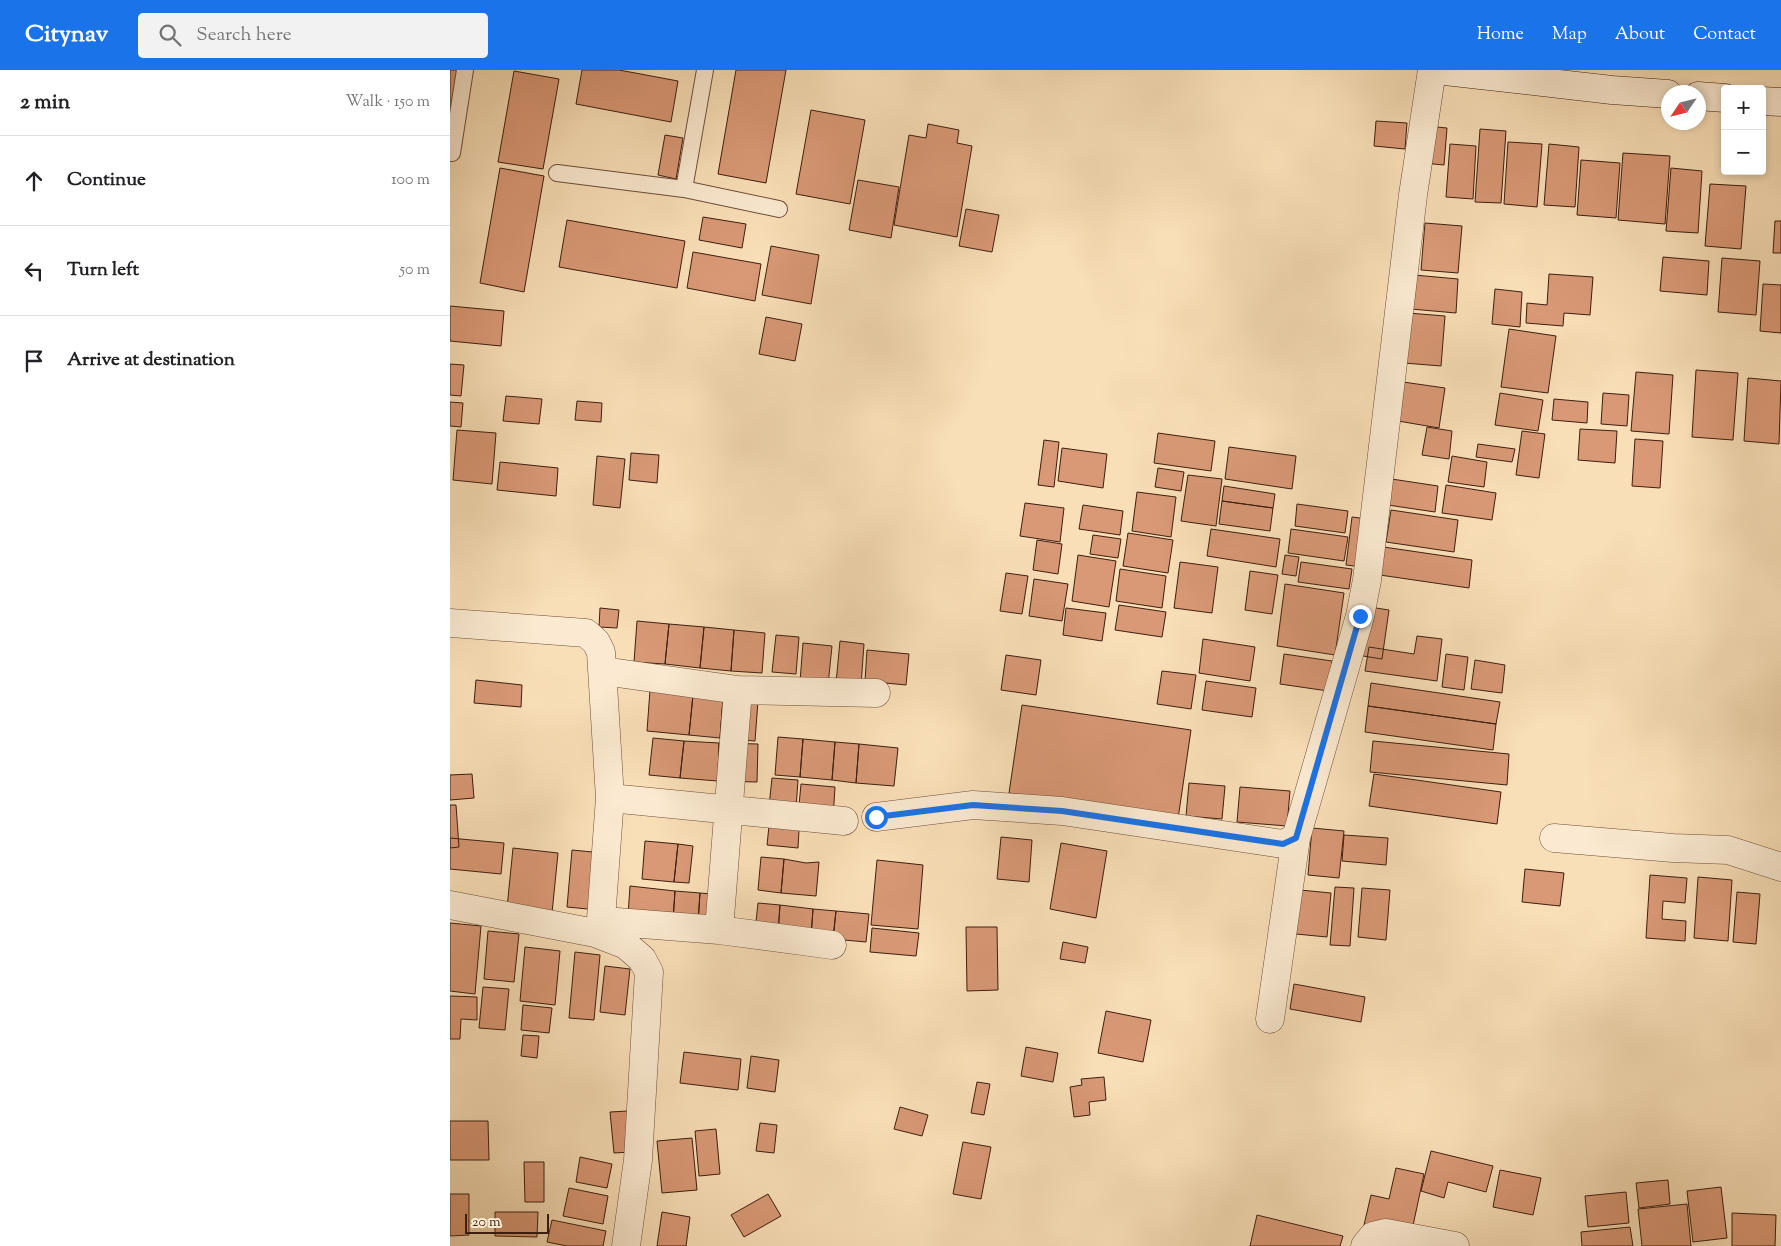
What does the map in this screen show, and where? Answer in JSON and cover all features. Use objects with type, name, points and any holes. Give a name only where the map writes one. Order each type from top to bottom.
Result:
[{"type":"street","points":[[1270,1019],[1296,838],[1360,616],[1367,580],[1413,195],[1434,70],[1661,93]]},
{"type":"street","points":[[1706,97],[1721,98]]},
{"type":"street","points":[[1766,101],[1781,102]]},
{"type":"street","points":[[450,623],[586,633],[596,642],[601,652],[603,671],[610,798],[601,919],[606,922],[719,930],[832,945]]},
{"type":"street","points":[[603,671],[738,690],[876,693]]},
{"type":"street","points":[[719,930],[730,811],[738,690]]},
{"type":"street","points":[[610,798],[844,821]]},
{"type":"street","points":[[876,817],[973,805],[1062,811],[1283,844],[1296,838]]},
{"type":"street","points":[[1554,838],[1673,848],[1728,850],[1781,867]]},
{"type":"street","points":[[450,905],[595,933],[626,945],[642,959],[649,972],[638,1160],[626,1246]]},
{"type":"street","points":[[1365,1246],[1373,1236],[1386,1234],[1455,1246]]},
{"type":"lane","points":[[452,153],[465,70]]},
{"type":"lane","points":[[684,189],[705,70]]},
{"type":"lane","points":[[557,173],[684,189],[779,210]]},
{"type":"building","points":[[450,70],[459,70],[450,123]]},
{"type":"building","points":[[582,70],[619,70],[678,81],[671,122],[576,104]]},
{"type":"building","points":[[736,70],[786,70],[766,183],[718,174]]},
{"type":"building","points":[[514,71],[559,79],[543,169],[498,162]]},
{"type":"building","points":[[811,110],[865,120],[850,204],[796,194]]},
{"type":"building","points":[[1376,121],[1407,123],[1405,149],[1374,146]]},
{"type":"building","points":[[928,124],[959,130],[957,143],[972,146],[957,237],[894,225],[909,135],[926,138]]},
{"type":"building","points":[[1426,126],[1447,128],[1444,165],[1423,163]]},
{"type":"building","points":[[1480,129],[1506,131],[1501,203],[1475,202]]},
{"type":"building","points":[[665,135],[683,138],[676,179],[658,175]]},
{"type":"building","points":[[1508,142],[1542,144],[1537,207],[1504,204]]},
{"type":"building","points":[[1450,144],[1476,146],[1473,199],[1446,197]]},
{"type":"building","points":[[1549,144],[1579,147],[1575,207],[1544,205]]},
{"type":"building","points":[[1623,153],[1670,156],[1665,224],[1618,220]]},
{"type":"building","points":[[1581,160],[1620,163],[1616,218],[1577,215]]},
{"type":"building","points":[[500,168],[544,176],[524,292],[480,283]]},
{"type":"building","points":[[1671,168],[1702,171],[1698,233],[1666,231]]},
{"type":"building","points":[[858,180],[899,187],[891,238],[849,230]]},
{"type":"building","points":[[1710,184],[1746,186],[1741,249],[1705,246]]},
{"type":"building","points":[[966,209],[999,215],[992,252],[959,246]]},
{"type":"building","points":[[703,217],[746,224],[742,248],[699,240]]},
{"type":"building","points":[[567,220],[685,241],[677,288],[559,267]]},
{"type":"building","points":[[1775,221],[1781,221],[1781,253],[1773,253]]},
{"type":"building","points":[[1425,223],[1462,226],[1458,273],[1421,270]]},
{"type":"building","points":[[771,246],[819,255],[811,304],[762,295]]},
{"type":"building","points":[[693,252],[761,264],[755,301],[687,288]]},
{"type":"building","points":[[1663,257],[1709,261],[1707,295],[1660,291]]},
{"type":"building","points":[[1722,258],[1760,261],[1756,315],[1718,312]]},
{"type":"building","points":[[1549,274],[1593,277],[1590,315],[1564,313],[1563,326],[1526,323],[1527,303],[1547,305]]},
{"type":"building","points":[[1414,275],[1458,279],[1456,313],[1411,309]]},
{"type":"building","points":[[1763,284],[1781,285],[1781,333],[1760,331]]},
{"type":"building","points":[[1495,289],[1522,292],[1520,327],[1492,324]]},
{"type":"building","points":[[450,306],[504,311],[501,346],[450,341]]},
{"type":"building","points":[[1408,313],[1445,316],[1441,366],[1404,363]]},
{"type":"building","points":[[766,317],[802,324],[795,361],[759,354]]},
{"type":"building","points":[[1509,329],[1556,336],[1548,393],[1501,387]]},
{"type":"building","points":[[450,364],[464,365],[461,396],[450,395]]},
{"type":"building","points":[[1696,370],[1738,373],[1733,440],[1692,437]]},
{"type":"building","points":[[1636,372],[1673,375],[1669,434],[1631,431]]},
{"type":"building","points":[[1748,378],[1781,381],[1779,444],[1744,441]]},
{"type":"building","points":[[1403,382],[1445,388],[1439,428],[1398,421]]},
{"type":"building","points":[[1500,393],[1543,400],[1538,431],[1495,425]]},
{"type":"building","points":[[1603,393],[1629,395],[1627,426],[1601,424]]},
{"type":"building","points":[[506,396],[542,399],[539,424],[503,421]]},
{"type":"building","points":[[1554,399],[1588,402],[1587,423],[1552,420]]},
{"type":"building","points":[[577,401],[602,403],[601,422],[575,420]]},
{"type":"building","points":[[450,402],[463,403],[461,427],[450,426]]},
{"type":"building","points":[[1427,427],[1452,431],[1449,459],[1422,455]]},
{"type":"building","points":[[1580,429],[1617,431],[1615,463],[1578,460]]},
{"type":"building","points":[[457,430],[496,433],[492,484],[453,480]]},
{"type":"building","points":[[1522,431],[1545,434],[1539,478],[1516,475]]},
{"type":"building","points":[[1158,433],[1215,441],[1211,471],[1154,463]]},
{"type":"building","points":[[1635,439],[1663,441],[1660,488],[1632,486]]},
{"type":"building","points":[[1044,440],[1059,442],[1054,487],[1038,485]]},
{"type":"building","points":[[1478,444],[1515,449],[1512,462],[1476,457]]},
{"type":"building","points":[[1229,447],[1296,456],[1292,489],[1225,479]]},
{"type":"building","points":[[1062,448],[1107,454],[1103,488],[1058,481]]},
{"type":"building","points":[[631,453],[659,455],[657,483],[629,480]]},
{"type":"building","points":[[597,456],[625,459],[620,508],[593,505]]},
{"type":"building","points":[[1452,456],[1487,462],[1484,487],[1448,482]]},
{"type":"building","points":[[500,462],[558,468],[556,496],[497,490]]},
{"type":"building","points":[[1158,468],[1184,472],[1181,491],[1155,487]]},
{"type":"building","points":[[1188,475],[1222,479],[1216,526],[1181,521]]},
{"type":"building","points":[[1385,478],[1438,486],[1435,512],[1381,504]]},
{"type":"building","points":[[1446,485],[1496,493],[1492,520],[1442,513]]},
{"type":"building","points":[[1224,486],[1275,494],[1273,508],[1222,501]]},
{"type":"building","points":[[1137,492],[1176,497],[1171,537],[1132,531]]},
{"type":"building","points":[[1222,501],[1273,508],[1270,531],[1219,524]]},
{"type":"building","points":[[1025,503],[1064,508],[1060,542],[1020,536]]},
{"type":"building","points":[[1297,504],[1348,511],[1345,533],[1295,526]]},
{"type":"building","points":[[1083,505],[1123,511],[1120,535],[1079,529]]},
{"type":"building","points":[[1391,510],[1458,520],[1454,552],[1386,542]]},
{"type":"building","points":[[1352,517],[1368,519],[1362,567],[1346,565]]},
{"type":"building","points":[[1211,529],[1280,539],[1276,567],[1207,556]]},
{"type":"building","points":[[1291,529],[1348,537],[1344,561],[1288,553]]},
{"type":"building","points":[[1128,533],[1173,540],[1168,573],[1123,566]]},
{"type":"building","points":[[1093,535],[1121,539],[1118,558],[1090,554]]},
{"type":"building","points":[[1037,540],[1062,544],[1058,574],[1033,570]]},
{"type":"building","points":[[1377,546],[1472,560],[1469,588],[1373,574]]},
{"type":"building","points":[[1078,555],[1116,561],[1109,607],[1072,601]]},
{"type":"building","points":[[1285,555],[1299,557],[1296,576],[1282,574]]},
{"type":"building","points":[[1180,562],[1218,567],[1212,613],[1174,608]]},
{"type":"building","points":[[1301,562],[1352,569],[1349,589],[1298,582]]},
{"type":"building","points":[[1120,569],[1166,576],[1162,608],[1116,601]]},
{"type":"building","points":[[1250,571],[1278,575],[1272,614],[1245,610]]},
{"type":"building","points":[[1006,573],[1028,576],[1022,614],[1000,611]]},
{"type":"building","points":[[1034,579],[1068,584],[1062,621],[1029,616]]},
{"type":"building","points":[[1285,584],[1344,593],[1335,655],[1277,646]]},
{"type":"building","points":[[1119,605],[1166,612],[1162,637],[1115,630]]},
{"type":"building","points":[[1363,606],[1389,610],[1382,659],[1357,655]]},
{"type":"building","points":[[600,608],[619,610],[617,628],[599,627]]},
{"type":"building","points":[[1066,608],[1106,613],[1102,641],[1063,635]]},
{"type":"building","points":[[637,621],[669,624],[665,664],[634,662]]},
{"type":"building","points":[[669,624],[704,627],[700,668],[665,664]]},
{"type":"building","points":[[704,627],[734,630],[731,671],[700,668]]},
{"type":"building","points":[[734,630],[765,633],[762,673],[731,671]]},
{"type":"building","points":[[776,635],[799,637],[796,674],[772,672]]},
{"type":"building","points":[[1417,636],[1442,639],[1437,681],[1365,671],[1369,647],[1414,654]]},
{"type":"building","points":[[1203,639],[1255,647],[1250,681],[1199,673]]},
{"type":"building","points":[[840,641],[864,644],[861,685],[836,683]]},
{"type":"building","points":[[803,643],[832,646],[828,685],[800,682]]},
{"type":"building","points":[[867,650],[909,654],[906,685],[865,681]]},
{"type":"building","points":[[1284,654],[1332,661],[1328,691],[1280,684]]},
{"type":"building","points":[[1446,654],[1468,657],[1464,690],[1442,687]]},
{"type":"building","points":[[1006,655],[1041,660],[1036,695],[1001,690]]},
{"type":"building","points":[[1475,660],[1505,665],[1502,693],[1471,689]]},
{"type":"building","points":[[1162,671],[1196,675],[1191,709],[1157,704]]},
{"type":"building","points":[[476,680],[522,685],[521,707],[474,703]]},
{"type":"building","points":[[1206,681],[1256,688],[1252,717],[1202,710]]},
{"type":"building","points":[[1371,683],[1500,702],[1496,724],[1368,706]]},
{"type":"building","points":[[650,690],[693,695],[689,735],[647,731]]},
{"type":"building","points":[[693,695],[723,698],[720,738],[689,735]]},
{"type":"building","points":[[723,698],[758,701],[755,741],[720,738]]},
{"type":"building","points":[[1022,705],[1191,730],[1178,819],[1009,793]]},
{"type":"building","points":[[1368,706],[1496,724],[1493,750],[1365,732]]},
{"type":"building","points":[[778,737],[803,739],[800,777],[775,775]]},
{"type":"building","points":[[653,738],[684,741],[680,778],[649,775]]},
{"type":"building","points":[[803,739],[835,742],[832,780],[800,777]]},
{"type":"building","points":[[684,741],[719,743],[718,781],[680,778]]},
{"type":"building","points":[[1373,741],[1509,754],[1507,785],[1370,772]]},
{"type":"building","points":[[835,742],[859,744],[856,783],[832,780]]},
{"type":"building","points":[[719,743],[758,744],[757,782],[718,781]]},
{"type":"building","points":[[859,744],[898,748],[894,786],[856,783]]},
{"type":"building","points":[[472,774],[474,798],[450,800],[450,775]]},
{"type":"building","points":[[1374,774],[1501,792],[1497,824],[1369,806]]},
{"type":"building","points":[[772,778],[798,780],[796,808],[769,806]]},
{"type":"building","points":[[1189,783],[1225,786],[1222,819],[1186,816]]},
{"type":"building","points":[[801,784],[835,787],[833,819],[798,816]]},
{"type":"building","points":[[1240,787],[1290,791],[1287,826],[1237,822]]},
{"type":"building","points":[[450,805],[456,805],[459,847],[450,848]]},
{"type":"building","points":[[769,826],[799,830],[798,848],[767,845]]},
{"type":"building","points":[[1312,828],[1344,831],[1339,878],[1308,875]]},
{"type":"building","points":[[1344,835],[1388,838],[1386,865],[1342,861]]},
{"type":"building","points":[[1001,837],[1032,840],[1029,882],[997,879]]},
{"type":"building","points":[[450,838],[504,843],[501,874],[450,869]]},
{"type":"building","points":[[645,841],[678,844],[674,882],[642,879]]},
{"type":"building","points":[[1061,843],[1107,851],[1096,918],[1050,909]]},
{"type":"building","points":[[678,844],[693,846],[689,883],[674,882]]},
{"type":"building","points":[[513,848],[558,853],[552,913],[507,908]]},
{"type":"building","points":[[572,850],[603,853],[598,910],[567,907]]},
{"type":"building","points":[[761,857],[784,859],[781,893],[758,890]]},
{"type":"building","points":[[784,859],[806,863],[819,862],[816,896],[781,893]]},
{"type":"building","points":[[877,860],[923,865],[918,929],[871,925]]},
{"type":"building","points":[[1525,869],[1564,873],[1560,906],[1522,902]]},
{"type":"building","points":[[1650,875],[1687,878],[1685,903],[1663,901],[1662,919],[1686,921],[1685,941],[1646,938]]},
{"type":"building","points":[[1698,877],[1732,880],[1728,941],[1694,938]]},
{"type":"building","points":[[630,886],[675,891],[673,921],[628,916]]},
{"type":"building","points":[[1335,887],[1354,888],[1350,946],[1330,945]]},
{"type":"building","points":[[1362,888],[1390,890],[1386,940],[1358,937]]},
{"type":"building","points":[[1300,890],[1331,893],[1327,937],[1296,934]]},
{"type":"building","points":[[675,891],[700,893],[698,923],[673,921]]},
{"type":"building","points":[[1737,892],[1760,894],[1756,944],[1733,942]]},
{"type":"building","points":[[700,893],[735,896],[698,923]]},
{"type":"building","points":[[758,903],[780,905],[778,933],[755,931]]},
{"type":"building","points":[[780,905],[813,909],[811,937],[778,933]]},
{"type":"building","points":[[813,909],[836,911],[833,939],[811,937]]},
{"type":"building","points":[[836,911],[869,914],[866,942],[833,939]]},
{"type":"building","points":[[450,923],[481,926],[475,994],[450,991]]},
{"type":"building","points":[[966,927],[997,927],[998,990],[967,991]]},
{"type":"building","points":[[872,928],[919,933],[916,956],[870,952]]},
{"type":"building","points":[[488,931],[519,934],[514,982],[484,979]]},
{"type":"building","points":[[1063,942],[1088,947],[1085,963],[1060,959]]},
{"type":"building","points":[[525,947],[560,951],[555,1005],[520,1001]]},
{"type":"building","points":[[575,952],[600,955],[594,1020],[569,1018]]},
{"type":"building","points":[[605,966],[630,969],[625,1015],[600,1012]]},
{"type":"building","points":[[1294,984],[1365,997],[1361,1022],[1290,1009]]},
{"type":"building","points":[[483,987],[509,989],[505,1030],[479,1028]]},
{"type":"building","points":[[450,996],[477,997],[477,1020],[461,1019],[460,1039],[450,1039]]},
{"type":"building","points":[[523,1005],[552,1008],[549,1033],[521,1030]]},
{"type":"building","points":[[1106,1011],[1151,1020],[1143,1062],[1098,1053]]},
{"type":"building","points":[[523,1035],[539,1036],[537,1058],[521,1056]]},
{"type":"building","points":[[1026,1047],[1058,1053],[1053,1082],[1021,1076]]},
{"type":"building","points":[[684,1052],[741,1059],[738,1090],[680,1083]]},
{"type":"building","points":[[751,1056],[779,1060],[775,1092],[747,1088]]},
{"type":"building","points":[[1104,1077],[1106,1100],[1089,1102],[1090,1115],[1074,1117],[1070,1087],[1082,1085],[1081,1079]]},
{"type":"building","points":[[977,1082],[990,1084],[984,1115],[971,1113]]},
{"type":"building","points":[[900,1107],[928,1115],[922,1136],[894,1129]]},
{"type":"building","points":[[628,1111],[632,1152],[614,1153],[610,1112]]},
{"type":"building","points":[[450,1121],[488,1121],[489,1160],[450,1160]]},
{"type":"building","points":[[760,1123],[777,1125],[774,1153],[756,1151]]},
{"type":"building","points":[[716,1129],[720,1174],[699,1176],[695,1131]]},
{"type":"building","points":[[692,1138],[697,1190],[662,1193],[657,1141]]},
{"type":"building","points":[[963,1142],[991,1147],[981,1199],[953,1194]]},
{"type":"building","points":[[1431,1151],[1493,1166],[1486,1192],[1448,1182],[1444,1198],[1421,1191]]},
{"type":"building","points":[[580,1157],[612,1164],[607,1188],[576,1182]]},
{"type":"building","points":[[524,1162],[544,1162],[544,1202],[525,1202]]},
{"type":"building","points":[[1396,1168],[1424,1174],[1411,1235],[1364,1225],[1371,1195],[1389,1199]]},
{"type":"building","points":[[1500,1170],[1541,1178],[1533,1215],[1493,1207]]},
{"type":"building","points":[[1668,1180],[1670,1204],[1639,1208],[1636,1183]]},
{"type":"building","points":[[1721,1187],[1727,1238],[1693,1242],[1687,1191]]},
{"type":"building","points":[[569,1188],[608,1196],[603,1224],[563,1216]]},
{"type":"building","points":[[1626,1192],[1629,1223],[1588,1227],[1585,1196]]},
{"type":"building","points":[[450,1194],[469,1194],[469,1235],[450,1236]]},
{"type":"building","points":[[768,1194],[781,1216],[744,1237],[731,1215]]},
{"type":"building","points":[[1687,1204],[1691,1246],[1642,1246],[1638,1209]]},
{"type":"building","points":[[495,1212],[538,1212],[537,1237],[495,1236]]},
{"type":"building","points":[[662,1212],[690,1217],[686,1246],[657,1246]]},
{"type":"building","points":[[1732,1213],[1776,1215],[1775,1246],[1732,1246]]},
{"type":"building","points":[[1257,1215],[1343,1236],[1340,1246],[1250,1246]]},
{"type":"building","points":[[552,1220],[606,1231],[603,1246],[567,1246],[547,1242]]},
{"type":"building","points":[[1630,1227],[1633,1246],[1582,1246],[1581,1232]]},
{"type":"route","points":[[876,817],[973,805],[1062,811],[1197,833],[1283,844],[1296,838],[1360,616]]}]
